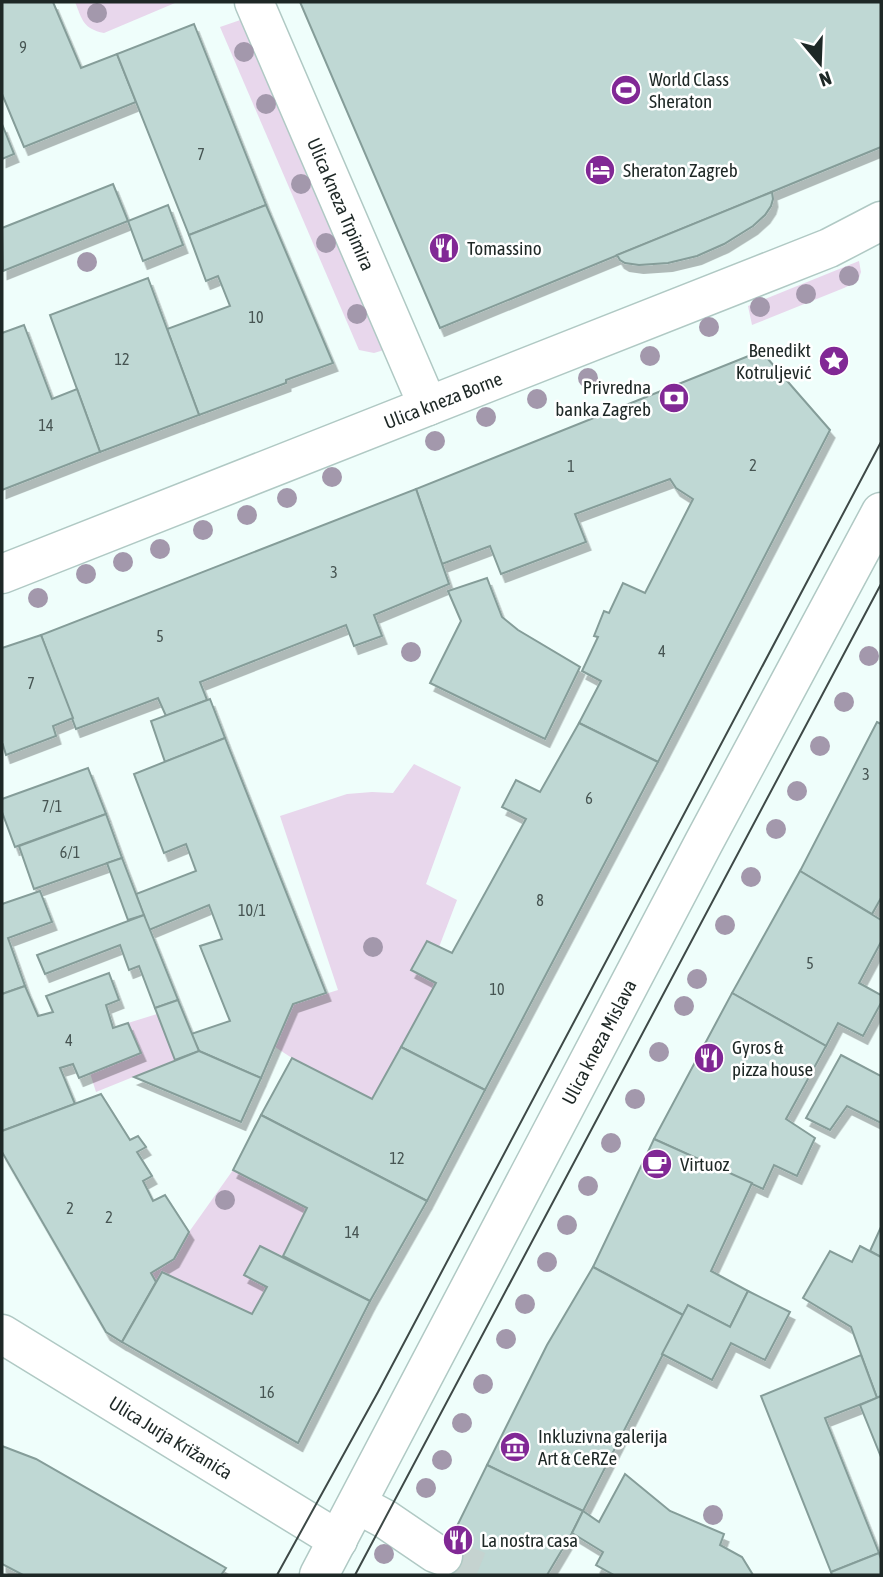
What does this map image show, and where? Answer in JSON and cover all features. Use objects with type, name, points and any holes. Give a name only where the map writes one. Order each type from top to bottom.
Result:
[{"type":"street","name":"Ulica kneza Trpimira","points":[[254,2],[428,406]]},
{"type":"street","name":"Ulica kneza Borne","points":[[2,573],[829,248],[881,221]]},
{"type":"street","name":"Ulica kneza Mislava","points":[[319,1575],[703,844],[881,512]]},
{"type":"street","name":"Ulica Jurja Križanića","points":[[2,1334],[338,1540]]},
{"type":"street","points":[[357,1504],[443,1556]]},
{"type":"shaded area","points":[[75,2],[175,3],[104,33],[87,26]]},
{"type":"shaded area","points":[[249,17],[384,350],[374,353],[359,350],[220,27]]},
{"type":"shaded area","points":[[859,261],[861,272],[858,281],[752,325],[748,306]]},
{"type":"shaded area","points":[[414,764],[461,787],[426,884],[457,900],[439,947],[412,970],[436,983],[372,1099],[275,1047],[293,1004],[338,990],[280,816],[347,794],[393,793]]},
{"type":"shaded area","points":[[157,1014],[175,1060],[96,1092],[90,1073],[141,1053],[128,1023]]},
{"type":"shaded area","points":[[233,1170],[307,1208],[283,1256],[260,1246],[244,1275],[267,1287],[252,1314],[162,1273],[156,1282],[151,1273],[174,1259],[189,1232]]},
{"type":"building","points":[[2,2],[53,2],[81,68],[117,54],[136,102],[24,147],[2,94]]},
{"type":"building","name":"Sheraton Zagreb","points":[[300,2],[881,2],[881,147],[440,328]]},
{"type":"building","points":[[194,24],[266,205],[189,235],[117,54]]},
{"type":"building","points":[[2,124],[14,154],[2,159]]},
{"type":"building","points":[[113,184],[128,221],[3,271],[2,228]]},
{"type":"building","points":[[772,192],[771,206],[753,226],[724,244],[697,256],[668,263],[639,265],[625,263],[617,255]]},
{"type":"building","points":[[168,205],[183,245],[143,261],[128,221]]},
{"type":"building","points":[[266,205],[333,363],[199,415],[167,329],[230,306],[218,276],[206,281],[189,235]]},
{"type":"building","points":[[148,278],[199,415],[100,452],[50,315]]},
{"type":"building","points":[[24,325],[52,399],[77,389],[100,452],[2,490],[2,333]]},
{"type":"building","points":[[761,351],[830,430],[658,762],[579,723],[601,681],[582,671],[598,637],[594,636],[604,611],[609,613],[623,583],[645,593],[693,499],[676,488],[670,479],[575,514],[586,542],[501,574],[490,546],[442,564],[416,489]]},
{"type":"building","points":[[416,489],[449,584],[374,615],[382,636],[354,646],[346,625],[200,682],[207,700],[166,716],[158,698],[76,729],[41,635]]},
{"type":"building","points":[[487,578],[502,617],[518,630],[580,667],[545,739],[430,683],[461,621],[448,591]]},
{"type":"building","points":[[41,635],[73,718],[53,726],[56,736],[6,755],[2,746],[2,648]]},
{"type":"building","points":[[210,699],[225,738],[165,762],[151,721]]},
{"type":"building","points":[[877,722],[881,724],[881,898],[872,914],[800,871]]},
{"type":"building","points":[[579,723],[658,762],[485,1090],[401,1047],[436,983],[411,970],[427,941],[452,953],[526,819],[502,807],[516,780],[540,792]]},
{"type":"building","points":[[225,738],[326,993],[293,1004],[261,1078],[199,1051],[191,1034],[230,1021],[200,946],[222,939],[209,905],[149,930],[136,894],[196,871],[186,844],[164,853],[134,774]]},
{"type":"building","points":[[88,768],[106,814],[15,847],[2,812],[2,799]]},
{"type":"building","points":[[106,814],[122,858],[34,889],[19,846]]},
{"type":"building","points":[[122,858],[144,915],[128,920],[107,863]]},
{"type":"building","points":[[800,871],[881,920],[881,942],[859,983],[881,995],[881,1003],[863,1036],[838,1023],[826,1046],[732,993]]},
{"type":"building","points":[[40,891],[52,922],[8,938],[25,986],[2,994],[2,904]]},
{"type":"building","points":[[144,915],[178,1000],[155,1008],[139,966],[129,970],[120,945],[45,974],[37,955]]},
{"type":"building","points":[[109,973],[119,1000],[106,1005],[113,1028],[128,1023],[141,1053],[79,1078],[73,1064],[60,1068],[75,1104],[2,1131],[2,994],[25,986],[38,1016],[53,1012],[46,996]]},
{"type":"building","points":[[732,993],[826,1046],[786,1119],[815,1138],[797,1176],[774,1165],[763,1189],[654,1139]]},
{"type":"building","points":[[178,1000],[199,1051],[175,1060],[155,1008]]},
{"type":"building","points":[[401,1047],[485,1090],[427,1201],[261,1115],[292,1058],[372,1099]]},
{"type":"building","points":[[199,1051],[261,1078],[241,1122],[134,1077]]},
{"type":"building","points":[[841,1055],[881,1076],[881,1123],[847,1106],[830,1130],[806,1118]]},
{"type":"building","points":[[101,1094],[130,1140],[138,1136],[146,1147],[137,1152],[152,1176],[143,1181],[153,1201],[165,1195],[189,1232],[174,1259],[151,1273],[156,1282],[122,1342],[106,1332],[2,1152],[2,1131]]},
{"type":"building","points":[[261,1115],[427,1201],[370,1301],[283,1256],[307,1208],[233,1170]]},
{"type":"building","points":[[654,1139],[752,1183],[711,1271],[748,1291],[730,1327],[688,1305],[683,1315],[593,1267]]},
{"type":"building","points":[[881,1227],[881,1257],[870,1251]]},
{"type":"building","points":[[260,1246],[370,1301],[298,1443],[122,1342],[162,1272],[252,1314],[267,1287],[244,1275]]},
{"type":"building","points":[[860,1246],[881,1257],[881,1396],[877,1398],[851,1327],[803,1298],[830,1251],[852,1262]]},
{"type":"building","points":[[593,1267],[683,1315],[583,1511],[487,1465],[547,1345]]},
{"type":"building","points":[[748,1291],[790,1312],[765,1360],[731,1343],[712,1380],[662,1354],[688,1305],[730,1327]]},
{"type":"building","points":[[861,1355],[877,1398],[825,1418],[879,1553],[831,1572],[761,1396]]},
{"type":"building","points":[[881,1396],[881,1457],[860,1405]]},
{"type":"building","points":[[2,1446],[36,1459],[226,1568],[221,1575],[23,1575],[2,1564]]},
{"type":"building","points":[[487,1465],[583,1511],[547,1575],[433,1575]]},
{"type":"building","points":[[625,1474],[670,1511],[724,1534],[720,1545],[742,1557],[753,1575],[614,1575],[596,1565],[603,1552],[572,1533],[583,1511],[599,1522]]},
{"type":"building","points":[[879,1553],[881,1575],[832,1575],[831,1572]]},
{"type":"tunnel","points":[[443,1556],[489,1575]]},
{"type":"tram line","points":[[277,1575],[378,1392],[881,442]]},
{"type":"tram line","points":[[355,1575],[881,584]]},
{"type":"place","name":"World Class Sheraton","points":[[626,90]]},
{"type":"place","name":"Sheraton Zagreb","points":[[600,170]]},
{"type":"place","name":"Tomassino","points":[[444,248]]},
{"type":"place","name":"Benedikt Kotruljević","points":[[834,361]]},
{"type":"place","name":"Privredna banka Zagreb","points":[[674,398]]},
{"type":"place","name":"Gyros & pizza house","points":[[709,1058]]},
{"type":"place","name":"Virtuoz","points":[[657,1164]]},
{"type":"place","name":"Inkluzivna galerija Art & CeRZe","points":[[515,1447]]},
{"type":"place","name":"La nostra casa","points":[[458,1540]]}]
